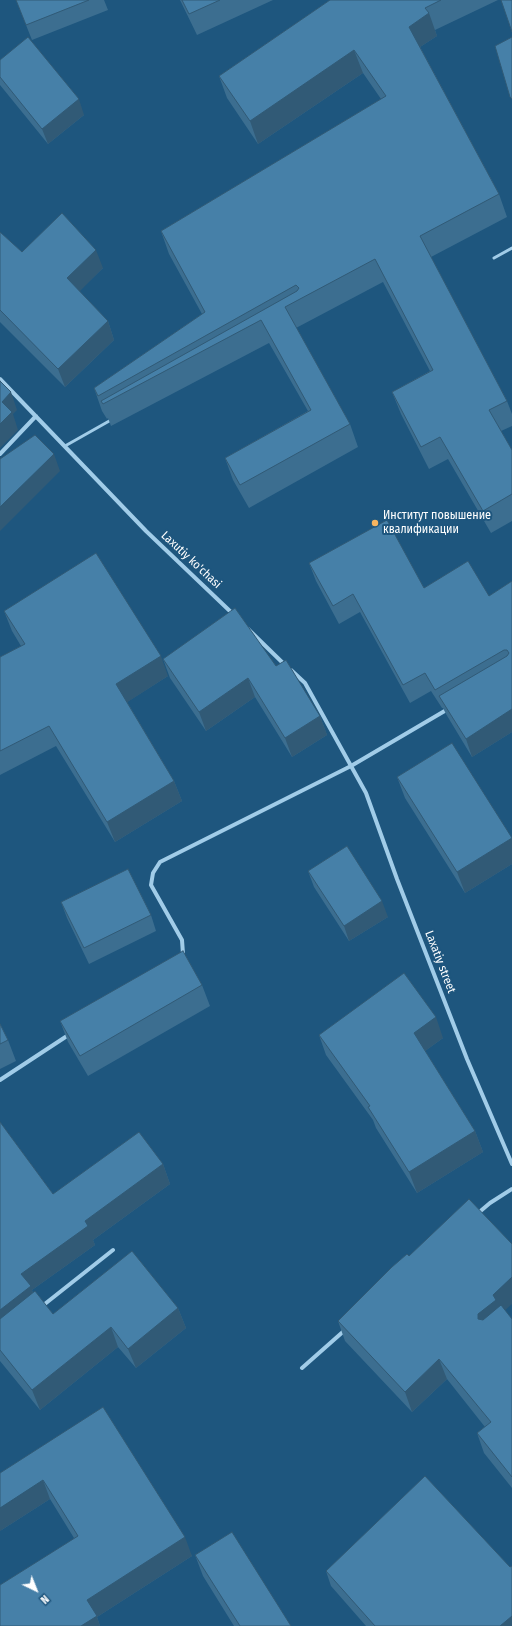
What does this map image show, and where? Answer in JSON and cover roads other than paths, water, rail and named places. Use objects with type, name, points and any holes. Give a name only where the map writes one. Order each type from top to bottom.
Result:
[{"type":"street","name":"Laxutiy ko'chasi","points":[[0,379],[146,531],[237,618]]},
{"type":"street","points":[[0,454],[36,416]]},
{"type":"street","points":[[243,624],[305,683],[351,766]]},
{"type":"street","points":[[180,960],[183,954],[182,940],[152,885],[153,873],[160,862],[351,766],[450,707]]},
{"type":"street","name":"Laxatiy street","points":[[351,766],[366,793],[400,886],[467,1059],[512,1164]]},
{"type":"street","points":[[0,1080],[72,1033]]},
{"type":"street","points":[[472,1218],[490,1203],[512,1189]]},
{"type":"street","points":[[37,1310],[113,1250]]},
{"type":"street","points":[[302,1368],[349,1327]]},
{"type":"lane","points":[[494,258],[512,248]]},
{"type":"lane","points":[[65,446],[113,419]]},
{"type":"place","name":"Институт повышение квалификации","points":[[375,523]]}]
